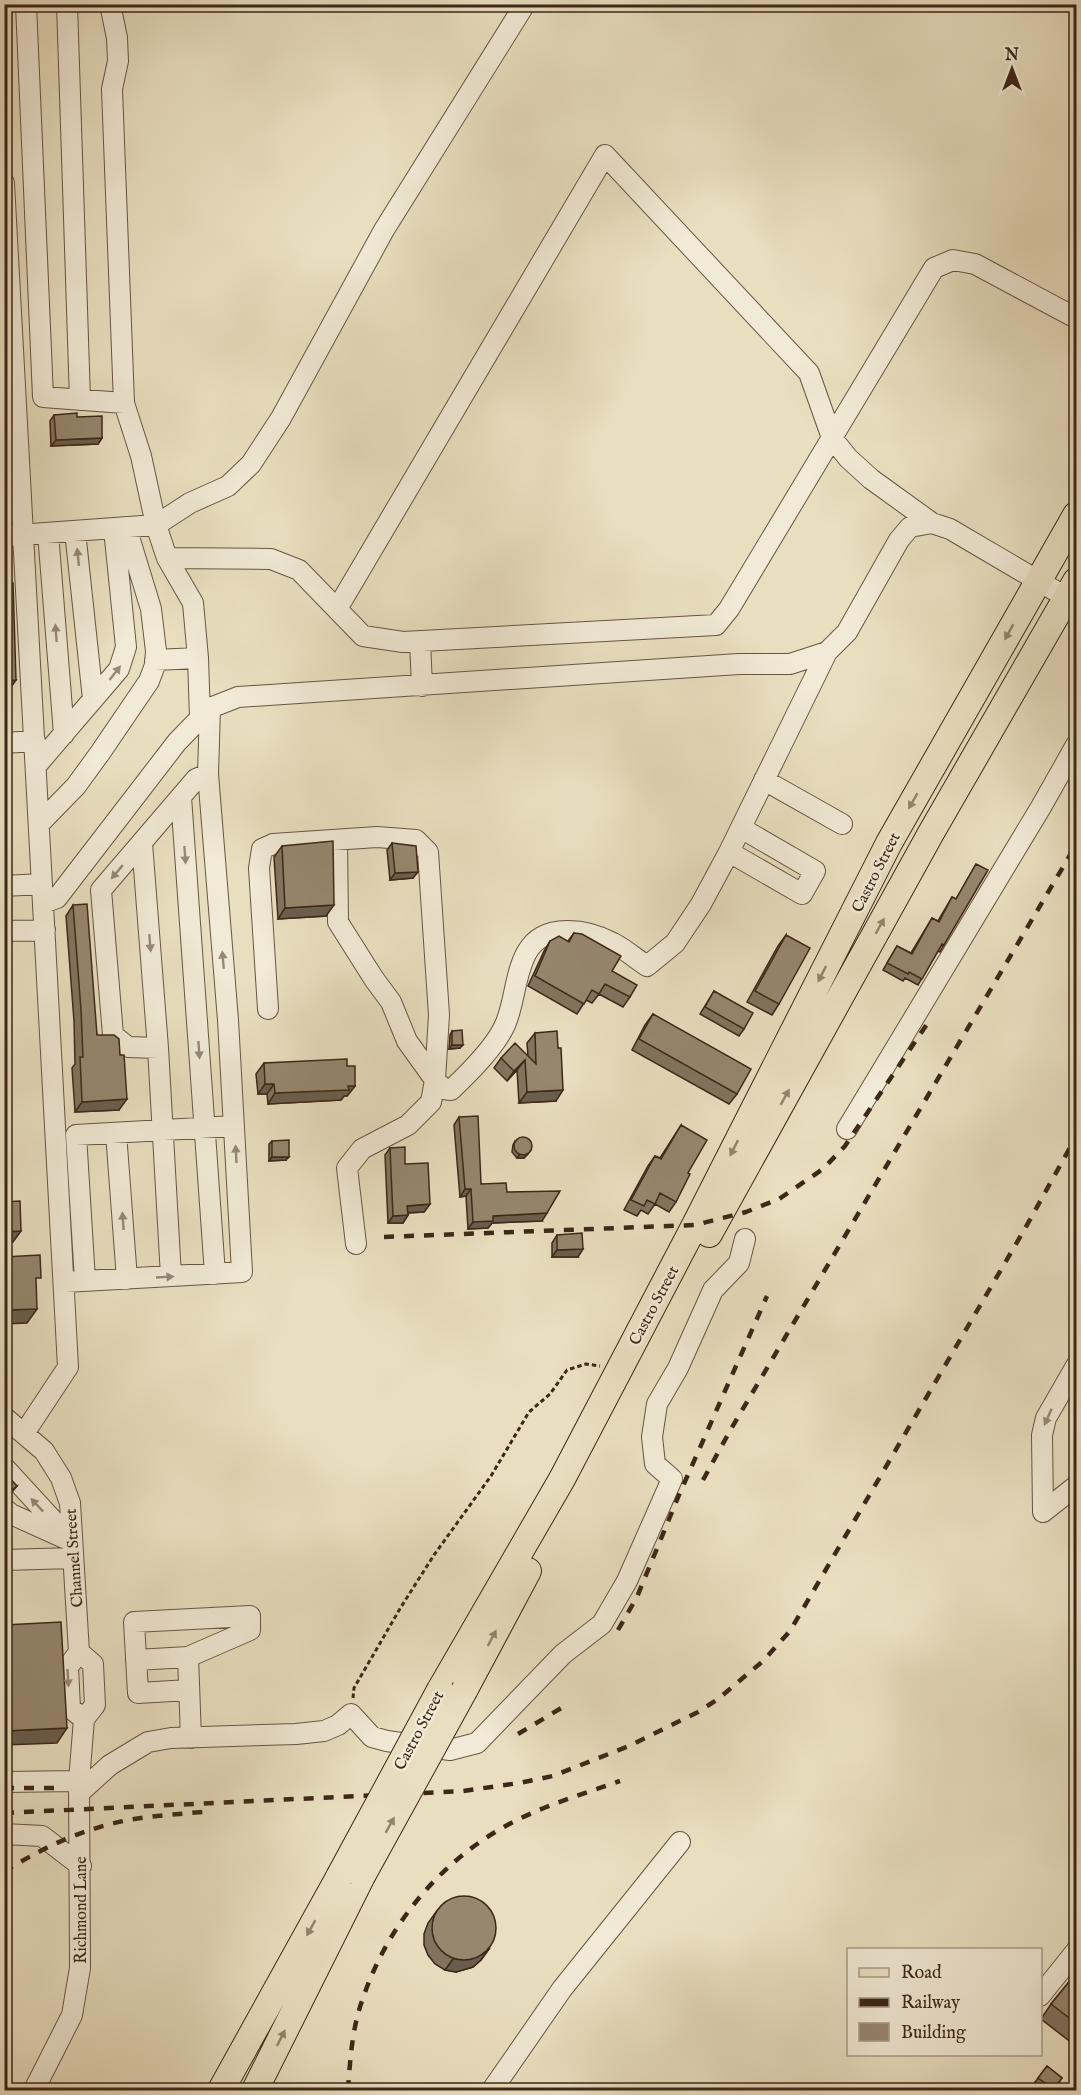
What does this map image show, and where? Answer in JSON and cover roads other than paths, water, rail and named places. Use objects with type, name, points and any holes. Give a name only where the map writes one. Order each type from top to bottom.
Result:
[{"type":"main road","name":"Castro Street","points":[[452,1690],[620,1369],[889,843],[1077,514]]},
{"type":"main road","name":"Castro Street","points":[[221,2091],[350,1876],[942,813],[1073,594]]},
{"type":"main road","name":"Castro Street","points":[[255,2091],[350,1876]]},
{"type":"street","points":[[26,4],[43,397],[124,403]]},
{"type":"street","points":[[68,4],[80,400]]},
{"type":"street","points":[[65,1282],[242,1272],[228,1020],[205,713],[193,603],[167,558],[156,525],[141,456],[124,403],[112,89],[118,61],[117,38],[111,4]]},
{"type":"street","points":[[14,535],[156,525],[190,503],[228,486],[251,464],[281,418],[384,230],[525,4]]},
{"type":"street","points":[[338,609],[605,155],[809,373],[832,438],[856,467],[932,524],[950,529],[1037,581],[1073,594]]},
{"type":"street","points":[[4,183],[14,535],[35,741],[68,1367],[25,1432]]},
{"type":"street","points":[[167,558],[271,559],[299,570],[363,636],[403,642],[716,625],[729,609],[934,268],[953,260],[975,264],[1077,318]]},
{"type":"street","points":[[337,840],[338,922],[391,1002],[407,1041],[435,1080],[444,1089],[451,1090],[475,1067],[504,1027],[527,951],[543,935],[572,930],[612,942],[647,966],[675,944],[729,852],[826,652],[847,632],[899,540],[910,527],[932,524]]},
{"type":"street","points":[[39,824],[76,786],[113,735],[149,681],[155,660],[151,609],[120,528]]},
{"type":"street","points":[[36,766],[119,669],[126,647],[120,528]]},
{"type":"street","points":[[75,531],[93,699]]},
{"type":"street","points":[[48,533],[64,734]]},
{"type":"street","points":[[420,641],[422,686]]},
{"type":"street","points":[[4,886],[57,898],[177,742],[205,713],[238,697],[739,664],[790,664],[826,652]]},
{"type":"street","points":[[155,660],[198,658]]},
{"type":"street","points":[[4,743],[35,741]]},
{"type":"street","points":[[848,1129],[1077,745]]},
{"type":"street","points":[[158,1048],[128,1047],[113,1035],[101,890],[196,779],[208,774]]},
{"type":"street","points":[[764,780],[842,824]]},
{"type":"street","points":[[181,797],[215,1274]]},
{"type":"street","points":[[729,852],[802,894],[815,871],[741,828]]},
{"type":"street","points":[[268,1009],[259,868],[262,849],[273,844],[377,837],[416,840],[428,852],[439,1015],[435,1080],[431,1102],[408,1125],[362,1149],[347,1167],[356,1244]]},
{"type":"street","points":[[142,843],[158,1048],[171,1276]]},
{"type":"street","points":[[4,932],[45,930]]},
{"type":"street","points":[[85,1280],[76,1135],[234,1126]]},
{"type":"street","points":[[116,1132],[127,1279]]},
{"type":"street","points":[[4,1782],[79,1787],[148,1742],[324,1731],[339,1725],[351,1714],[372,1737],[387,1741],[450,1750],[477,1743],[564,1654],[602,1624],[627,1581],[672,1479],[656,1464],[652,1437],[657,1404],[678,1368],[713,1290],[739,1263],[745,1239]]},
{"type":"street","points":[[1077,1365],[1046,1419],[1042,1435],[1043,1512],[1077,1486]]},
{"type":"street","name":"Channel Street","points":[[4,1417],[25,1432],[44,1451],[61,1478],[70,1503],[79,1652],[68,1667],[83,1710]]},
{"type":"street","points":[[4,1467],[72,1549]]},
{"type":"street","points":[[4,1508],[72,1549]]},
{"type":"street","points":[[4,1560],[29,1559],[72,1549]]},
{"type":"street","points":[[136,1660],[188,1657],[250,1630],[250,1616],[134,1623],[136,1660],[138,1693],[189,1690]]},
{"type":"street","points":[[56,1622],[77,1621]]},
{"type":"street","points":[[188,1657],[191,1738]]},
{"type":"street","name":"Richmond Lane","points":[[34,2091],[72,2015],[80,1968],[79,1787],[83,1710]]},
{"type":"street","points":[[4,1834],[42,1836],[81,1866]]},
{"type":"street","points":[[492,2091],[562,1989],[680,1842]]},
{"type":"street","points":[[1042,1995],[1077,1951]]},
{"type":"railway","points":[[703,1480],[1076,845]]},
{"type":"railway","points":[[384,1237],[695,1225],[746,1212],[779,1199],[823,1169],[845,1146],[927,1024]]},
{"type":"railway","points":[[4,1813],[463,1791],[519,1783],[553,1776],[629,1746],[698,1712],[718,1699],[763,1661],[790,1631],[1076,1137]]},
{"type":"railway","points":[[618,1630],[637,1597],[679,1495],[767,1296]]},
{"type":"railway","points":[[518,1734],[563,1707]]},
{"type":"railway","points":[[348,2090],[354,2034],[362,2001],[385,1949],[399,1924],[416,1901],[456,1861],[478,1843],[502,1828],[575,1796],[620,1781]]},
{"type":"railway","points":[[4,1788],[56,1788]]},
{"type":"railway","points":[[4,1872],[49,1847],[95,1828],[138,1818],[212,1811]]}]
